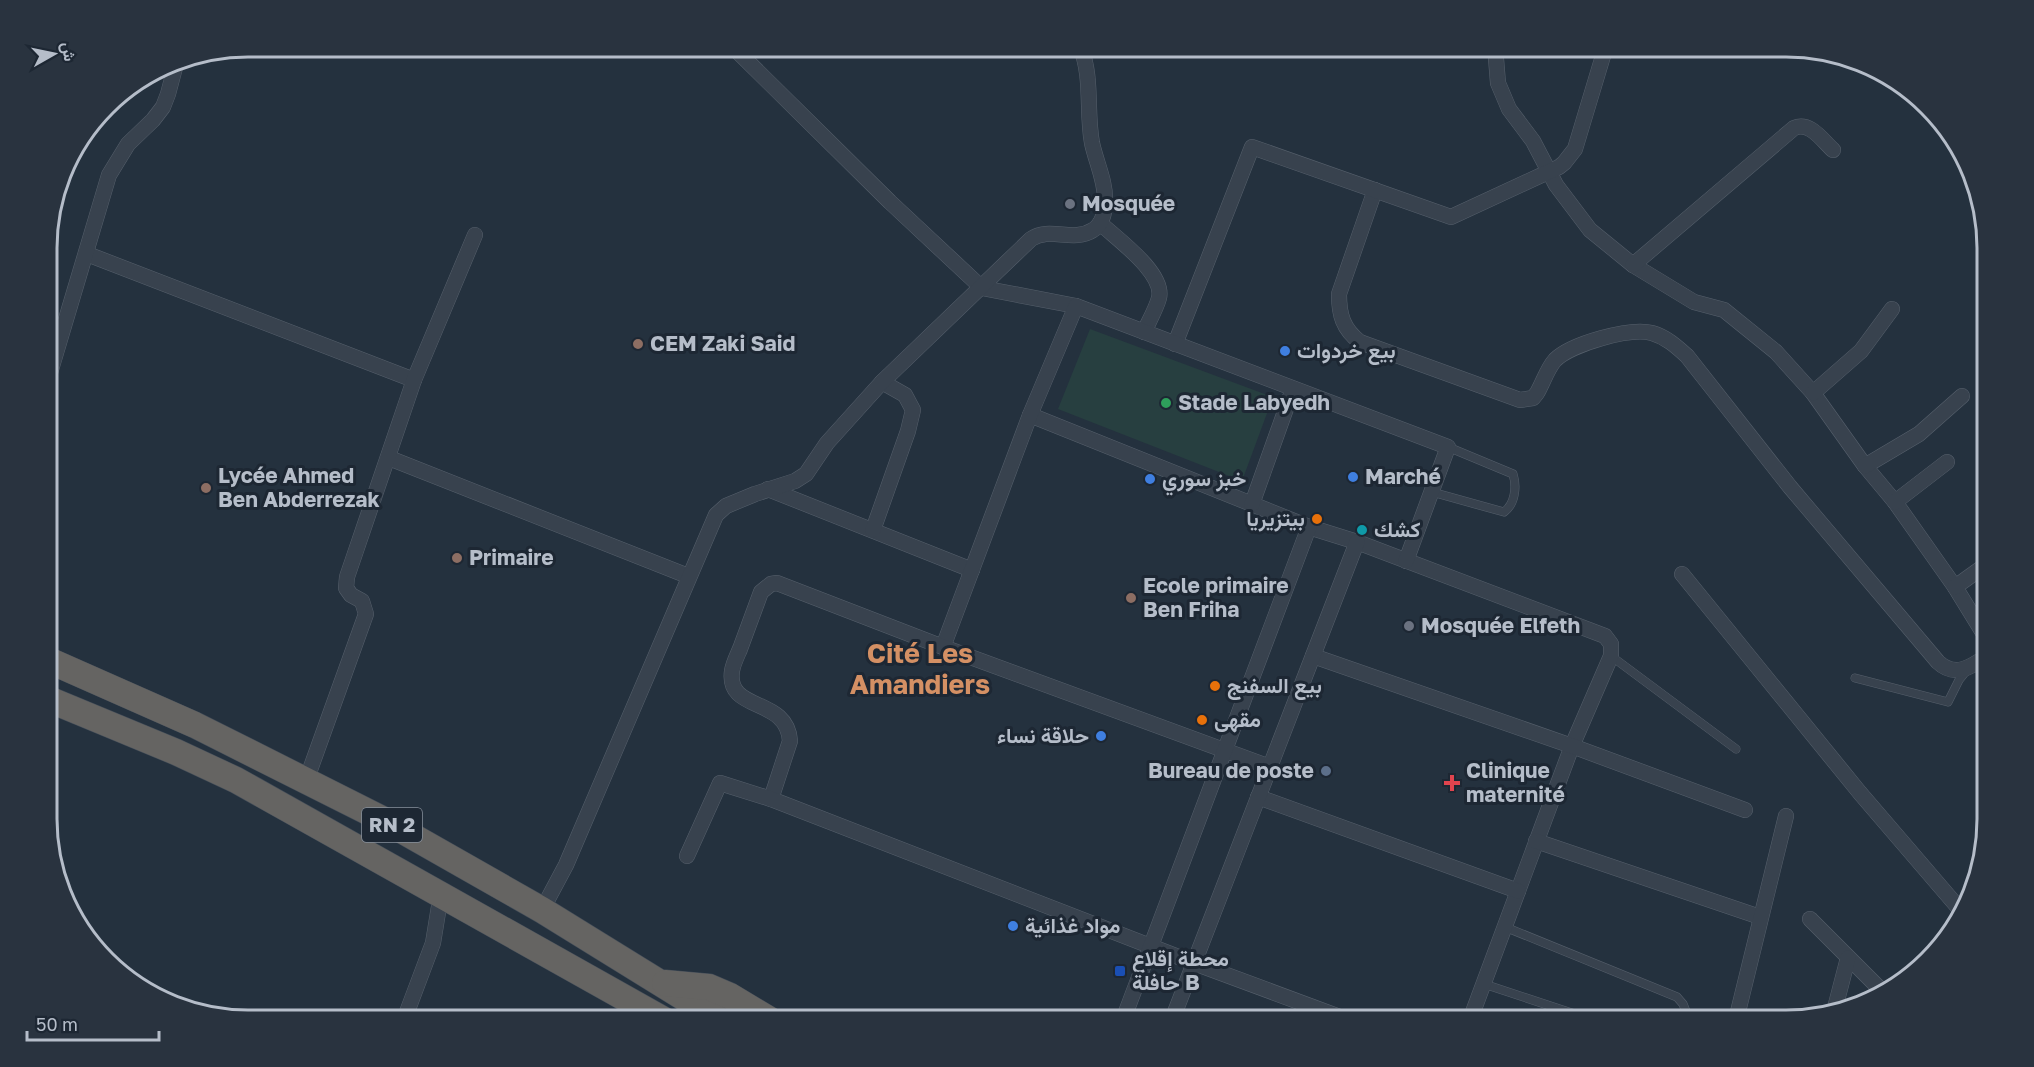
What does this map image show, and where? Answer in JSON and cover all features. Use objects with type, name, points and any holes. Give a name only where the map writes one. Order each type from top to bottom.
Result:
[{"type":"highway","name":"RN 2","points":[[57,664],[195,725],[382,819],[542,910],[703,1010]]},
{"type":"highway","name":"RN 2","points":[[57,703],[176,752],[236,780],[441,894],[642,1010]]},
{"type":"highway","points":[[656,982],[709,987],[753,1010]]},
{"type":"street","points":[[743,57],[982,288],[1076,306],[1448,447],[1406,561]]},
{"type":"street","points":[[542,910],[566,865],[716,514],[726,506],[789,483],[806,474],[827,444],[882,382],[1037,235],[1044,233],[1079,235],[1093,230],[1100,223],[1105,212],[1106,198],[1092,144],[1088,78],[1083,57]]},
{"type":"street","points":[[1496,57],[1498,83],[1509,109],[1533,141],[1556,184],[1590,230],[1633,265],[1694,302],[1724,310],[1776,352],[1813,393],[1865,466],[1895,502],[1977,622]]},
{"type":"street","points":[[1174,344],[1252,147],[1451,217],[1564,163],[1575,149],[1603,57]]},
{"type":"street","points":[[57,351],[109,175],[128,144],[163,107],[174,73]]},
{"type":"street","points":[[1633,265],[1794,128],[1799,126],[1808,128],[1833,150]]},
{"type":"street","points":[[1375,190],[1340,294],[1339,309],[1343,324],[1350,335],[1360,342],[1520,400],[1533,398],[1556,359],[1586,343],[1628,332],[1642,331],[1661,336],[1674,344],[1686,356],[1790,487],[1938,662],[1951,670],[1969,668],[1977,663]]},
{"type":"street","points":[[1100,223],[1151,270],[1158,283],[1160,297],[1144,332]]},
{"type":"street","points":[[306,781],[366,614],[362,601],[348,592],[345,583],[414,380],[475,235]]},
{"type":"street","points":[[87,254],[414,380]]},
{"type":"street","points":[[944,647],[1030,415],[1076,306]]},
{"type":"street","points":[[1813,393],[1861,351],[1892,309]]},
{"type":"street","points":[[873,530],[908,431],[913,410],[905,395],[882,382]]},
{"type":"street","points":[[1252,504],[1293,389]]},
{"type":"street","points":[[1865,466],[1919,434],[1962,396]]},
{"type":"street","points":[[1030,415],[1310,527],[1357,542],[1605,636],[1611,644],[1611,656],[1572,746],[1474,1010]]},
{"type":"street","points":[[389,458],[688,576]]},
{"type":"street","points":[[1895,502],[1947,462]]},
{"type":"street","points":[[768,489],[972,570]]},
{"type":"street","points":[[1127,1010],[1310,527]]},
{"type":"street","points":[[1176,1010],[1357,542]]},
{"type":"street","points":[[1955,587],[1977,571]]},
{"type":"street","points":[[1682,574],[1860,794],[1956,905]]},
{"type":"street","points":[[771,799],[790,741],[789,733],[786,725],[775,712],[744,700],[734,687],[732,671],[761,591],[771,584],[783,585],[1270,767]]},
{"type":"street","points":[[1313,656],[1572,746],[1745,810]]},
{"type":"street","points":[[687,856],[720,783],[771,799],[1150,945],[1303,1010]]},
{"type":"street","points":[[1258,797],[1518,891]]},
{"type":"street","points":[[1738,1010],[1786,816]]},
{"type":"street","points":[[1536,841],[1760,917]]},
{"type":"street","points":[[408,1010],[433,943],[441,894]]},
{"type":"street","points":[[1810,919],[1877,986]]},
{"type":"street","points":[[1836,1003],[1848,958]]},
{"type":"lane","points":[[1432,492],[1504,513],[1510,508],[1516,484],[1513,474],[1448,447]]},
{"type":"lane","points":[[1611,656],[1736,749]]},
{"type":"lane","points":[[1855,678],[1948,702],[1959,680],[1969,668]]},
{"type":"lane","points":[[1504,927],[1677,997],[1685,1010]]},
{"type":"lane","points":[[1484,984],[1563,1010]]},
{"type":"green space","name":"Stade Labyedh","points":[[1090,329],[1273,397],[1242,481],[1058,409]]},
{"type":"place","name":"Mosquée","points":[[1070,204]]},
{"type":"place","name":"CEM Zaki Said","points":[[638,344]]},
{"type":"place","name":"بيع خردوات","points":[[1285,351]]},
{"type":"place","name":"Stade Labyedh","points":[[1166,403]]},
{"type":"place","name":"Marché","points":[[1353,477]]},
{"type":"place","name":"خبز سوري","points":[[1150,479]]},
{"type":"place","name":"Lycée Ahmed Ben Abderrezak","points":[[206,488]]},
{"type":"place","name":"بيتزيريا","points":[[1317,519]]},
{"type":"place","name":"كشك","points":[[1362,530]]},
{"type":"place","name":"Primaire","points":[[457,558]]},
{"type":"place","name":"Ecole primaire Ben Friha","points":[[1131,598]]},
{"type":"place","name":"Mosquée Elfeth","points":[[1409,626]]},
{"type":"place","name":"بيع السفنج","points":[[1215,686]]},
{"type":"place","name":"مقهى","points":[[1202,720]]},
{"type":"place","name":"حلاقة نساء","points":[[1101,736]]},
{"type":"place","name":"Bureau de poste","points":[[1326,771]]},
{"type":"place","name":"Clinique maternité","points":[[1452,783]]},
{"type":"place","name":"مواد غذائية","points":[[1013,926]]},
{"type":"place","name":"محطة إقلاع حافلة B","points":[[1120,971]]},
{"type":"district","name":"Cité Les Amandiers","points":[[920,670]]}]
